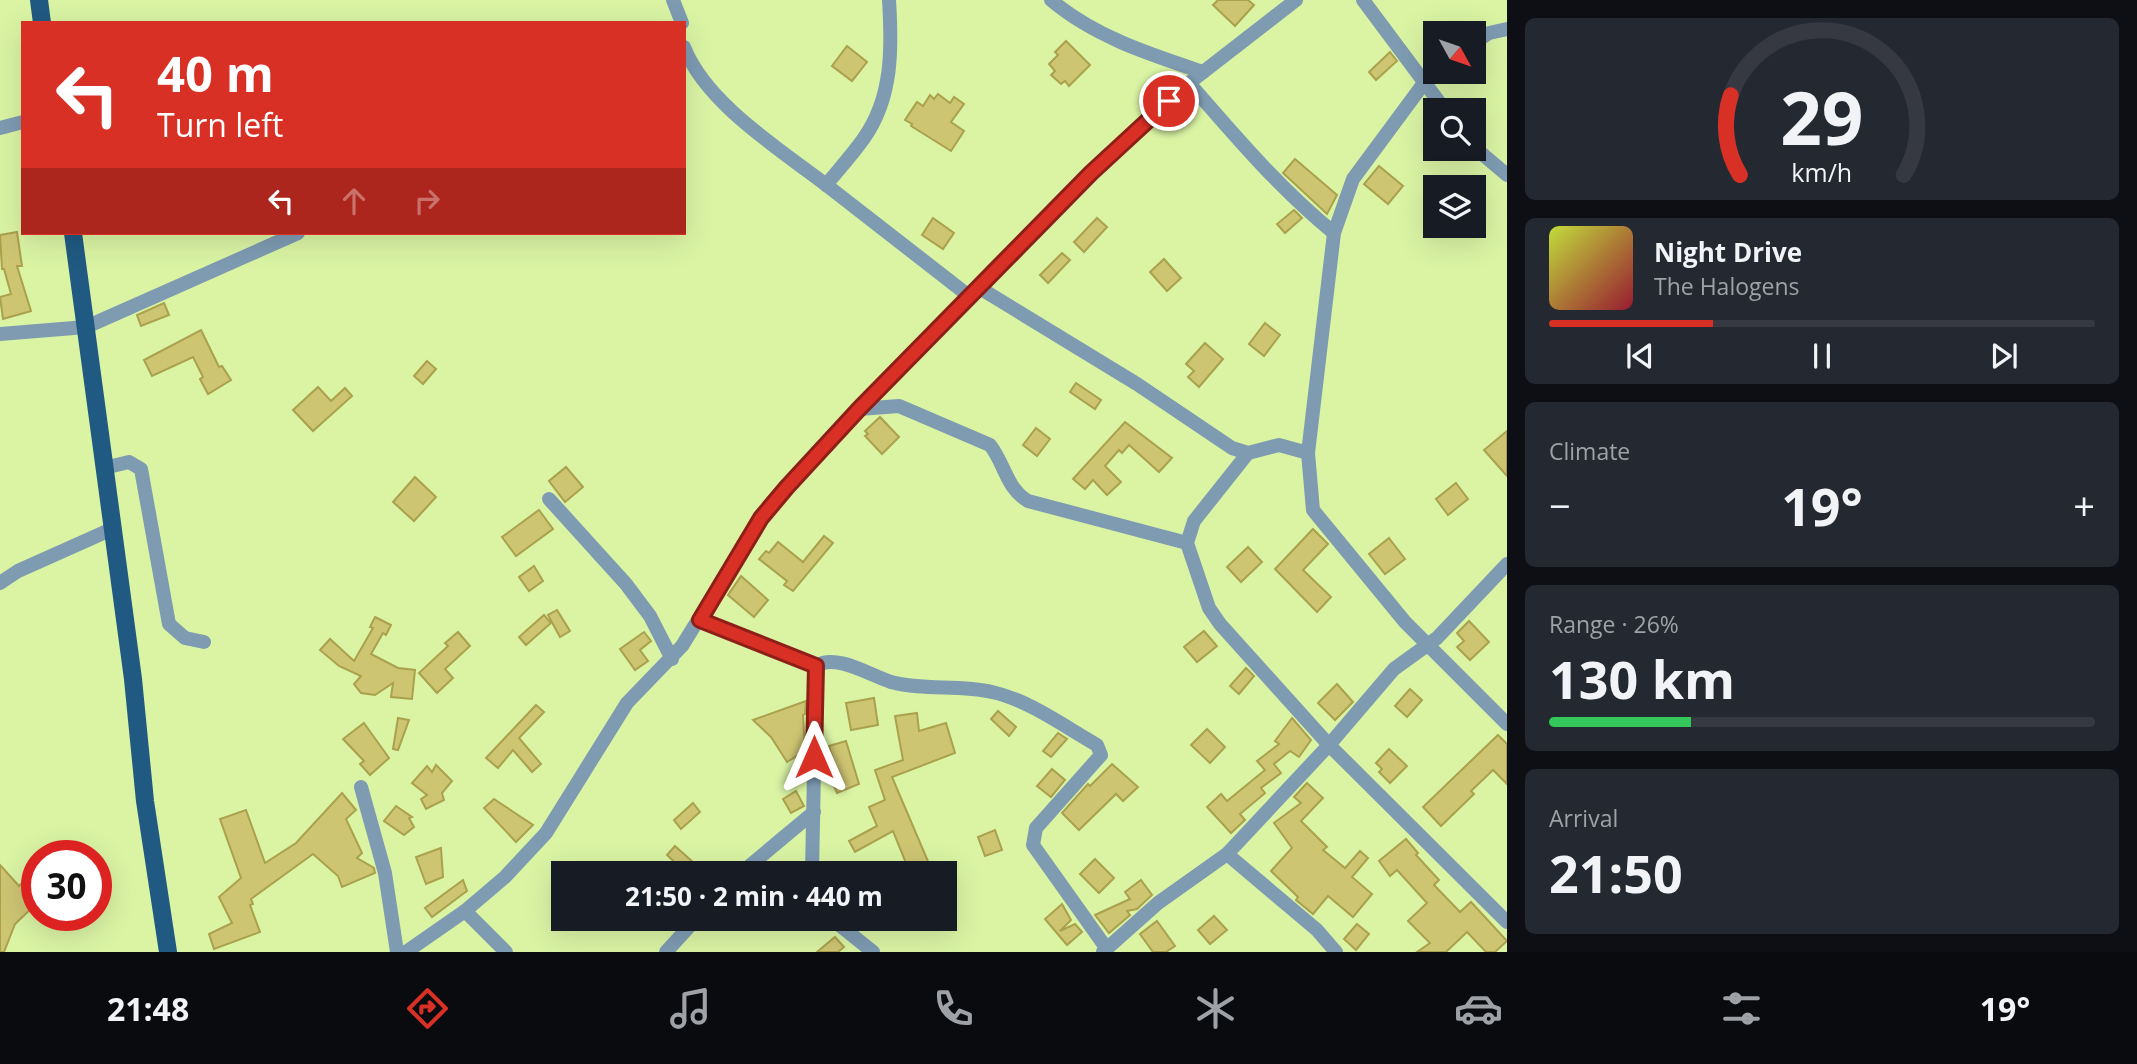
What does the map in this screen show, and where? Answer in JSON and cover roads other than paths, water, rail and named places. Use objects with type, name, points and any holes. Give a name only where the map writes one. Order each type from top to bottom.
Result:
[{"type":"main road","points":[[39,0],[42,21]]},
{"type":"main road","points":[[73,235],[133,679],[145,801],[168,952]]},
{"type":"street","points":[[673,0],[681,21]]},
{"type":"street","points":[[826,185],[865,136],[888,79],[892,52],[889,0]]},
{"type":"street","points":[[1051,0],[1071,17],[1105,35],[1146,53],[1203,72]]},
{"type":"street","points":[[406,952],[465,911],[505,877],[546,833],[627,703],[672,659],[700,620],[761,518],[859,409],[1110,154],[1189,83],[1296,0]]},
{"type":"street","points":[[1363,0],[1423,82]]},
{"type":"street","points":[[1486,35],[1507,29]]},
{"type":"street","points":[[686,51],[706,83],[741,118],[826,185],[974,292],[1137,384],[1232,449],[1248,453],[1279,445],[1308,453]]},
{"type":"street","points":[[1189,83],[1256,162],[1303,208],[1334,233]]},
{"type":"street","points":[[1423,84],[1353,179],[1334,233],[1308,453],[1313,510],[1405,622],[1507,724]]},
{"type":"street","points":[[1425,84],[1436,98]]},
{"type":"street","points":[[0,128],[21,123]]},
{"type":"street","points":[[1486,157],[1507,175]]},
{"type":"street","points":[[0,334],[86,327],[293,235]]},
{"type":"street","points":[[859,409],[888,405],[899,407],[990,445],[1010,484],[1018,495],[1028,501],[1187,543]]},
{"type":"street","points":[[1248,453],[1194,521],[1187,543],[1209,608],[1220,624],[1329,745],[1507,922]]},
{"type":"street","points":[[104,468],[129,462],[141,468],[169,624],[185,638],[204,642]]},
{"type":"street","points":[[549,499],[626,584],[650,616],[672,659]]},
{"type":"street","points":[[0,583],[18,571],[112,529]]},
{"type":"street","points":[[700,620],[816,666],[831,661],[893,682],[931,688],[992,691],[1025,704],[1097,745],[1101,755],[1036,828],[1033,845],[1105,951],[1158,903],[1227,853],[1329,745],[1394,669],[1447,628],[1507,564]]},
{"type":"street","points":[[812,861],[816,666]]},
{"type":"street","points":[[361,787],[385,873],[397,952]]},
{"type":"street","points":[[755,861],[814,812]]},
{"type":"street","points":[[1227,853],[1317,930],[1336,952]]},
{"type":"street","points":[[465,911],[506,952]]},
{"type":"street","points":[[666,952],[685,931]]},
{"type":"street","points":[[847,931],[873,952]]}]
